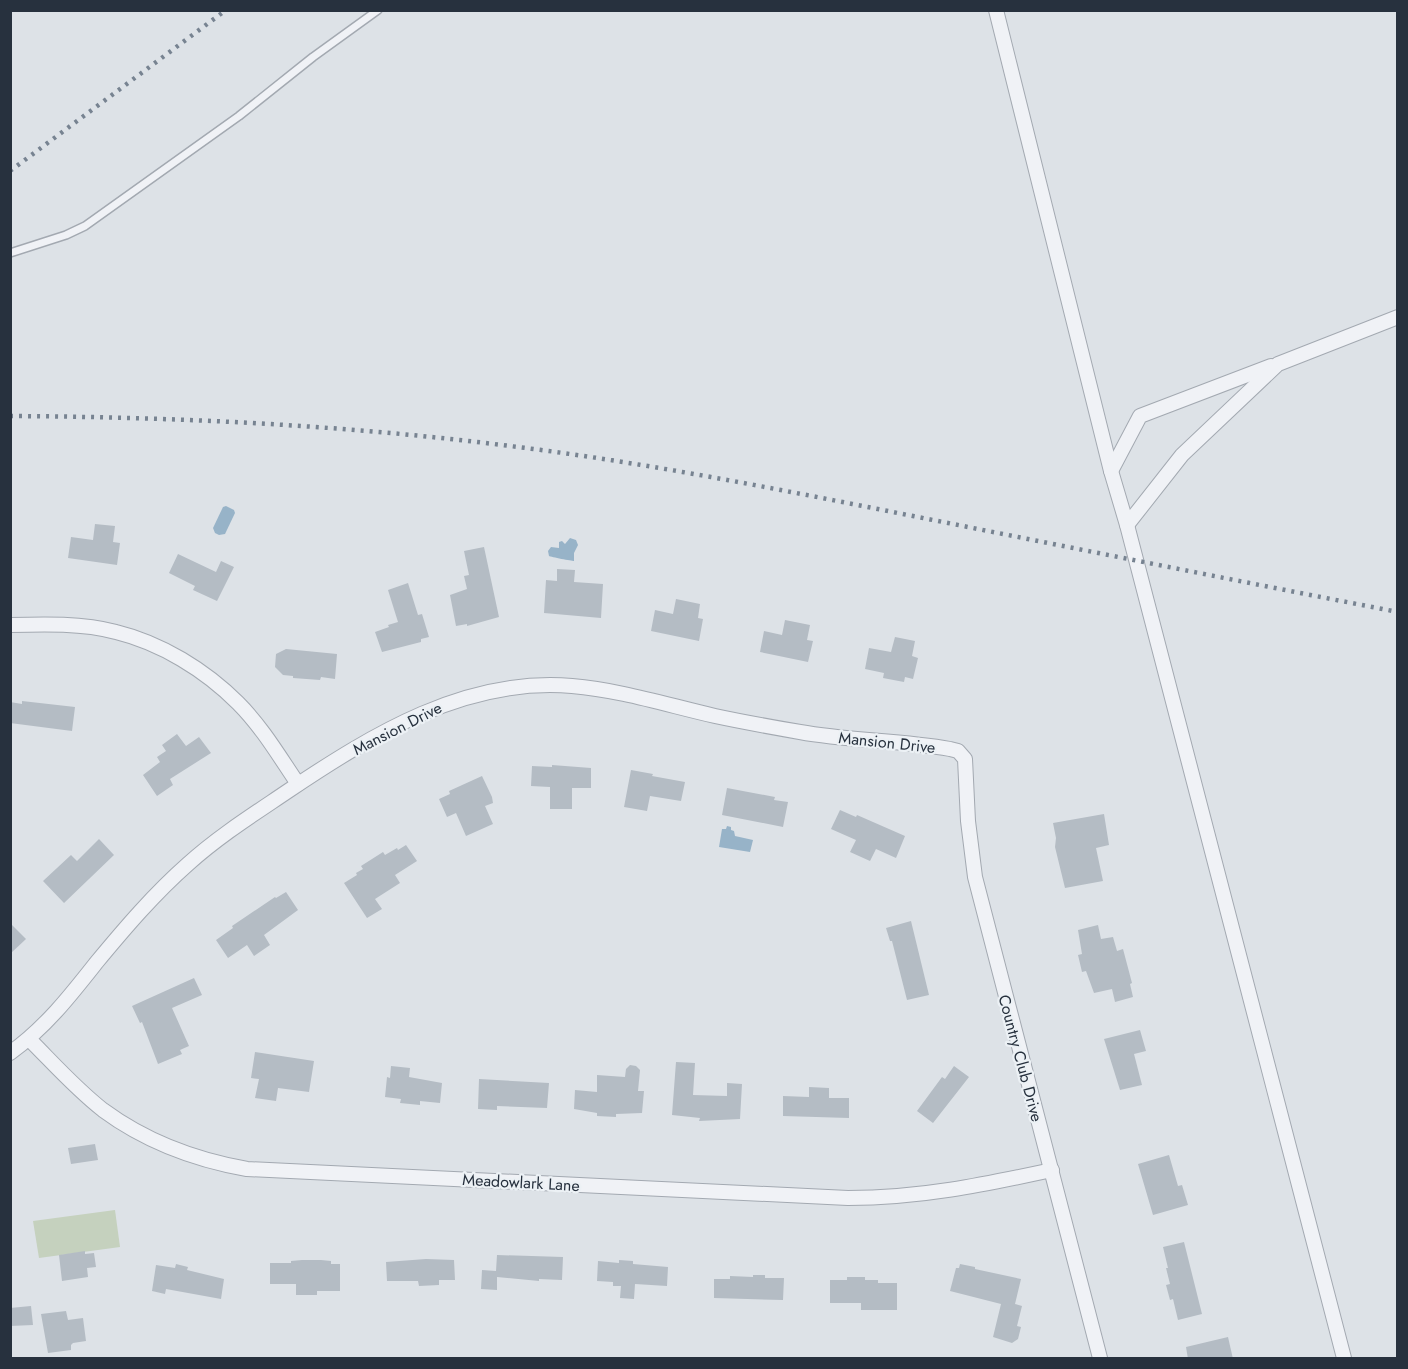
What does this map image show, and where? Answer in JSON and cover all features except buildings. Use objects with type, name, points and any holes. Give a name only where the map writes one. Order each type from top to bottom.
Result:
[{"type":"street","points":[[996,10],[1111,471],[1344,1359]]},
{"type":"street","points":[[1111,471],[1140,416],[1398,317]]},
{"type":"street","points":[[1127,525],[1182,455],[1278,364]]},
{"type":"street","points":[[10,625],[77,627],[114,631],[155,645],[212,680],[238,703],[265,735],[298,784]]},
{"type":"street","name":"Mansion Drive","points":[[10,1053],[29,1039],[57,1011],[131,922],[174,876],[213,843],[298,784],[376,736],[423,712],[447,703],[506,689],[570,686],[649,699],[716,716],[802,733],[854,740],[935,746],[963,755]]},
{"type":"street","name":"Country Club Drive","points":[[963,755],[966,766],[969,830],[975,877],[1100,1359]]},
{"type":"street","name":"Meadowlark Lane","points":[[29,1039],[101,1108],[127,1125],[151,1138],[206,1161],[247,1169],[848,1198],[905,1196],[950,1191],[1052,1170]]},
{"type":"lane","points":[[10,253],[66,235],[85,226],[239,116],[313,57],[378,10]]},
{"type":"green space","points":[[115,1210],[120,1247],[39,1258],[33,1221]]},
{"type":"water","points":[[226,506],[235,513],[225,534],[219,535],[213,528],[223,507]]},
{"type":"water","points":[[570,538],[576,540],[578,545],[574,553],[574,561],[549,556],[548,551],[551,547],[559,548],[559,542],[562,541],[565,544]]},
{"type":"water","points":[[727,826],[731,827],[735,836],[753,840],[750,852],[719,847],[722,829],[726,829]]},
{"type":"railway","points":[[10,171],[226,10]]},
{"type":"railway","points":[[10,416],[198,420],[323,428],[448,439],[565,453],[784,491],[1398,612]]}]
